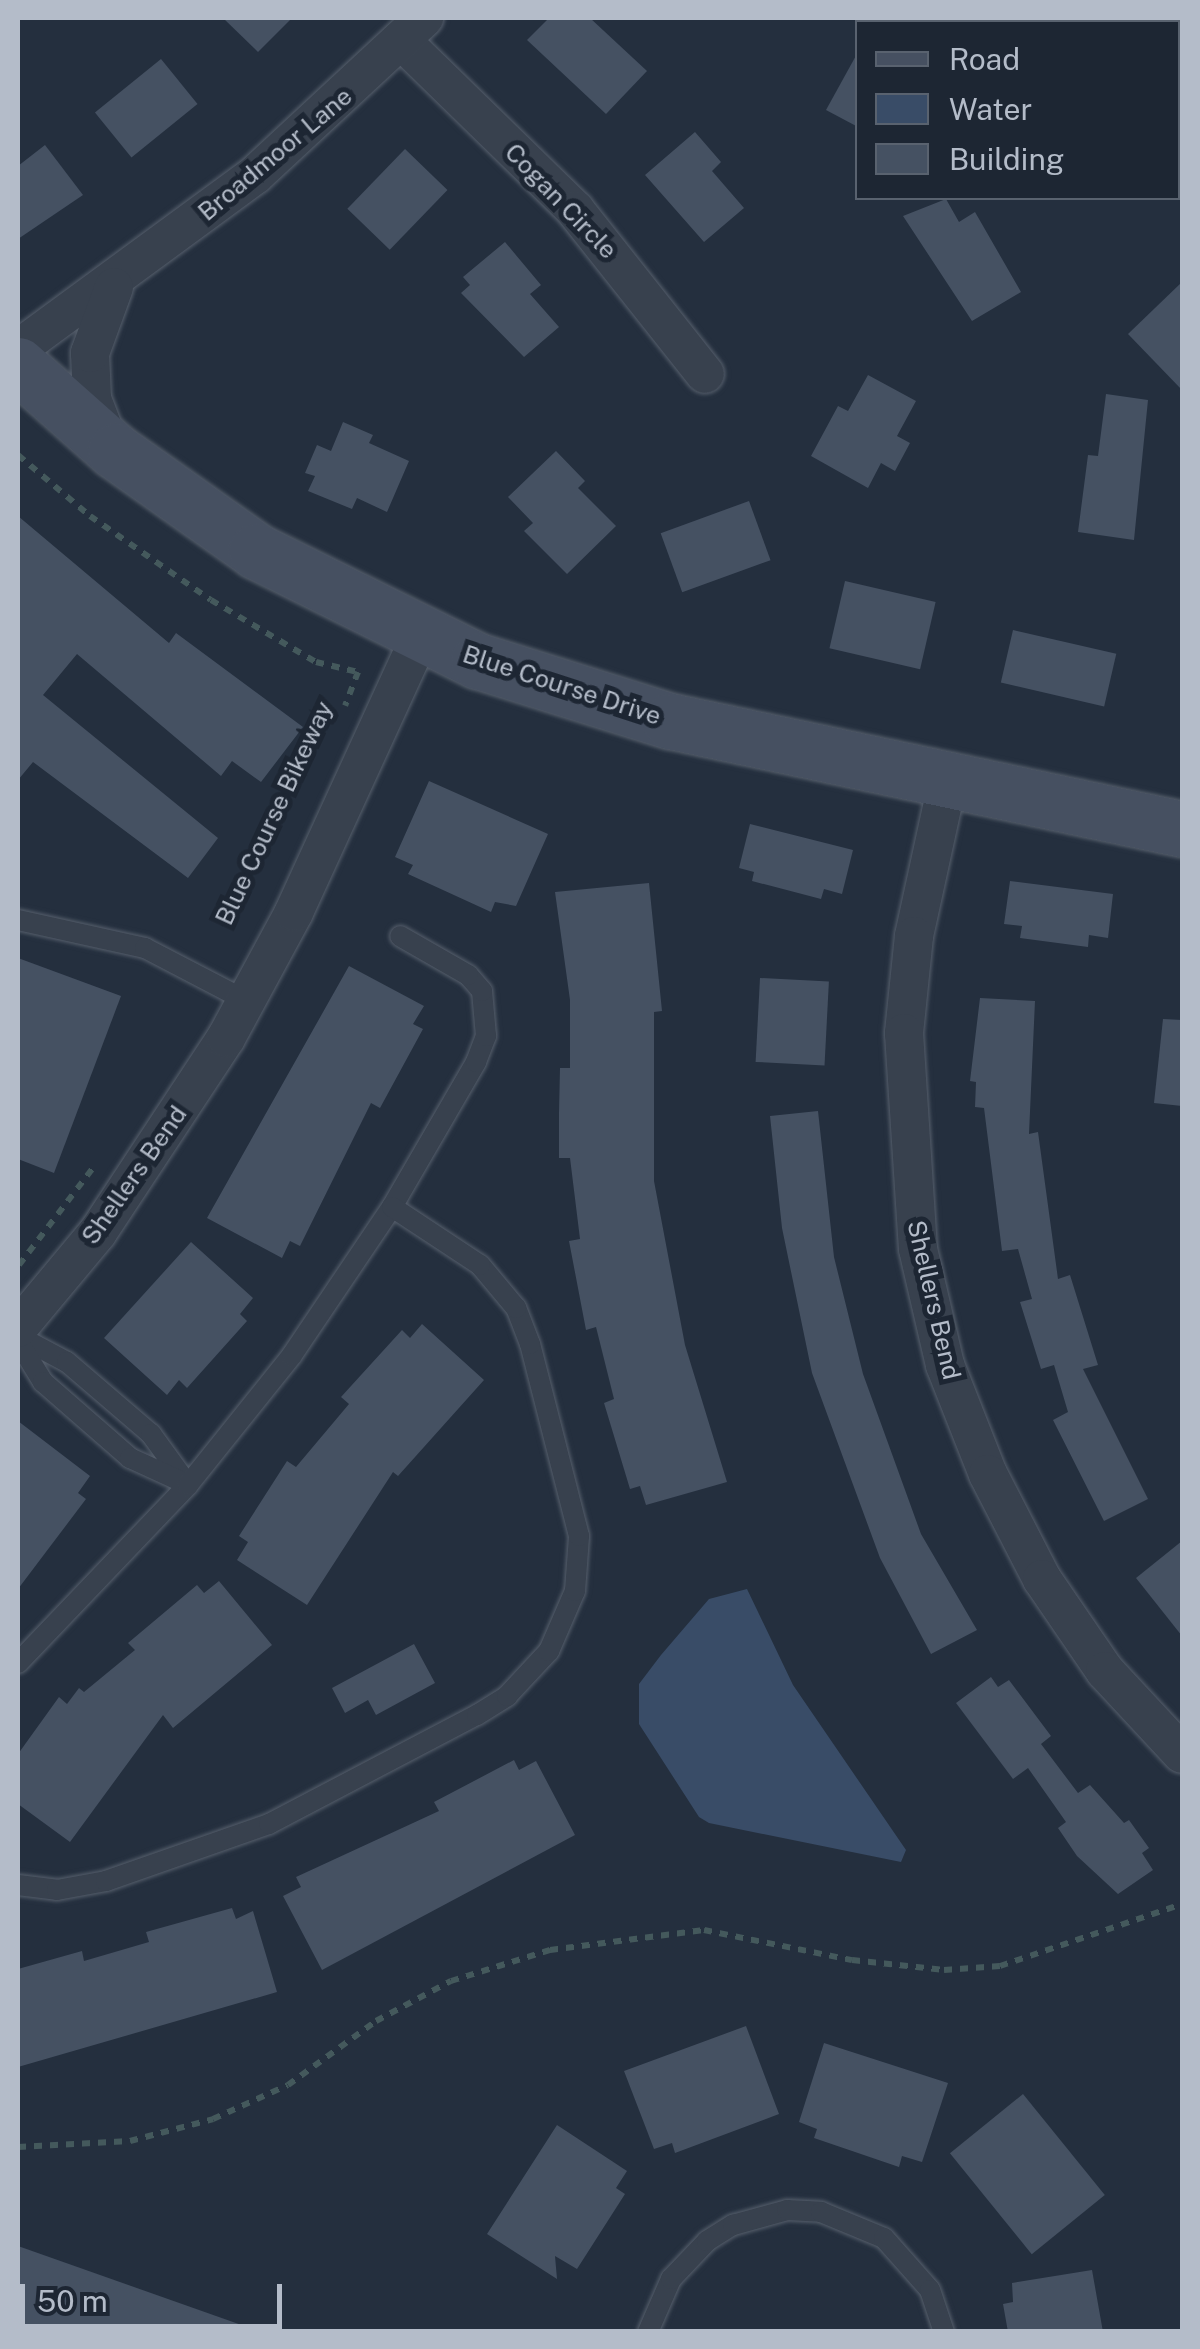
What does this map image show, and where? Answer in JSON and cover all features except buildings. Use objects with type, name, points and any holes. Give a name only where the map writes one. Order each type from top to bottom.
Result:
[{"type":"main road","name":"Blue Course Drive","points":[[18,365],[115,451],[256,551],[420,636],[595,702],[1182,829]]},
{"type":"street","name":"Broadmoor Lane","points":[[18,349],[118,280],[255,175],[412,29]]},
{"type":"street","name":"Cogan Circle","points":[[412,29],[575,210],[705,374]]},
{"type":"street","name":"Broadmoor Lane","points":[[115,451],[97,417],[90,354],[98,316],[118,280]]},
{"type":"street","name":"Shellers Bend","points":[[18,1328],[98,1232],[247,1001],[420,636]]},
{"type":"street","name":"Shellers Bend","points":[[948,780],[914,936],[904,1033],[916,1232],[945,1365],[988,1474],[1042,1579],[1105,1671],[1182,1754]]},
{"type":"lane","points":[[18,920],[144,948],[247,1001]]},
{"type":"lane","points":[[18,1664],[188,1484],[292,1355],[392,1207],[476,1062],[487,1012],[468,975],[400,936]]},
{"type":"lane","points":[[18,1885],[56,1890],[106,1881],[269,1824],[476,1715],[517,1686],[549,1651],[576,1591],[578,1536],[530,1344],[516,1308],[480,1266],[392,1207]]},
{"type":"lane","points":[[18,1339],[44,1382],[130,1458],[188,1484]]},
{"type":"lane","points":[[18,1339],[67,1362],[151,1434],[188,1484]]},
{"type":"lane","points":[[648,2332],[671,2279],[707,2241],[733,2225],[787,2210],[821,2212],[884,2238],[930,2290],[944,2332]]},
{"type":"path","name":"Blue Course Bikeway","points":[[18,455],[90,516],[211,600],[316,662],[358,672],[338,724]]},
{"type":"path","points":[[18,1267],[106,1151]]},
{"type":"path","points":[[18,2147],[130,2141],[213,2119],[288,2085],[376,2021],[451,1980],[537,1952],[704,1930],[905,1969],[982,1968],[1056,1950],[1182,1904]]},
{"type":"water","points":[[747,1589],[793,1685],[906,1850],[901,1862],[709,1823],[699,1817],[639,1724],[639,1684],[661,1655],[709,1599]]}]
